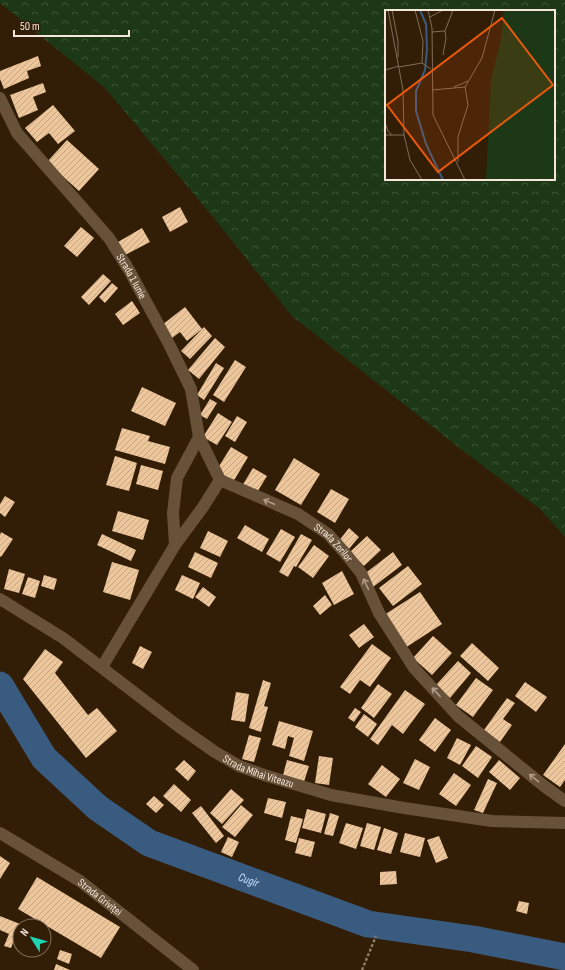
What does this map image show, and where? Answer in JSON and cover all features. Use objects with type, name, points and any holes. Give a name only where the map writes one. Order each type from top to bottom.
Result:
[{"type":"street","name":"Strada 1 Iunie","points":[[0,98],[17,132],[109,238],[129,270],[170,346],[191,389],[199,437],[220,480]]},
{"type":"street","points":[[175,546],[173,513],[177,478],[199,437]]},
{"type":"street","points":[[102,667],[175,546],[220,480]]},
{"type":"street","name":"Strada Zorilor","points":[[220,480],[298,514],[328,534],[361,573],[379,613],[414,668],[458,716],[544,786],[565,801]]},
{"type":"street","name":"Strada Mihai Viteazu","points":[[0,599],[63,638],[178,726],[215,752],[239,766],[331,795],[404,808],[492,821],[565,823]]},
{"type":"street","name":"Strada Griviței","points":[[0,833],[80,881],[193,970]]},
{"type":"path","points":[[362,970],[376,936]]},
{"type":"green space","points":[[0,0],[565,0],[565,537],[540,509],[462,450],[292,316],[213,217],[105,88],[0,3]]},
{"type":"building","points":[[38,56],[41,66],[27,71],[29,78],[4,89],[0,79],[0,71]]},
{"type":"building","points":[[43,83],[46,92],[33,97],[38,110],[19,118],[10,95]]},
{"type":"building","points":[[53,105],[75,131],[58,144],[49,133],[37,142],[25,128]]},
{"type":"building","points":[[67,140],[99,169],[79,191],[47,162]]},
{"type":"building","points":[[180,207],[188,222],[170,232],[162,217]]},
{"type":"building","points":[[81,227],[94,238],[77,257],[64,246]]},
{"type":"building","points":[[142,228],[150,242],[125,255],[118,242]]},
{"type":"building","points":[[103,274],[111,281],[89,305],[81,297]]},
{"type":"building","points":[[112,283],[118,288],[105,303],[99,297]]},
{"type":"building","points":[[132,301],[140,313],[123,325],[115,314]]},
{"type":"building","points":[[185,307],[202,329],[187,341],[180,332],[172,338],[162,325]]},
{"type":"building","points":[[204,327],[212,336],[190,359],[181,351]]},
{"type":"building","points":[[215,338],[225,347],[199,379],[188,370]]},
{"type":"building","points":[[235,360],[246,367],[224,402],[213,395]]},
{"type":"building","points":[[216,363],[224,368],[204,400],[197,395]]},
{"type":"building","points":[[142,387],[176,403],[165,426],[131,411]]},
{"type":"building","points":[[210,399],[217,403],[207,419],[200,415]]},
{"type":"building","points":[[218,413],[232,422],[217,445],[203,437]]},
{"type":"building","points":[[237,416],[247,422],[235,442],[225,436]]},
{"type":"building","points":[[122,428],[150,436],[148,441],[170,447],[165,464],[115,450]]},
{"type":"building","points":[[231,447],[248,457],[233,482],[216,471]]},
{"type":"building","points":[[115,456],[137,463],[129,491],[106,485]]},
{"type":"building","points":[[294,458],[320,474],[301,505],[275,490]]},
{"type":"building","points":[[141,465],[163,471],[158,490],[136,484]]},
{"type":"building","points":[[253,468],[267,476],[256,494],[242,486]]},
{"type":"building","points":[[331,489],[349,499],[335,523],[317,512]]},
{"type":"building","points":[[5,496],[15,502],[5,517],[0,513],[0,504]]},
{"type":"building","points":[[118,511],[149,520],[143,540],[112,531]]},
{"type":"building","points":[[245,525],[269,539],[262,552],[237,538]]},
{"type":"building","points":[[349,528],[359,537],[348,550],[338,542]]},
{"type":"building","points":[[281,529],[295,537],[280,562],[266,554]]},
{"type":"building","points":[[208,531],[228,541],[220,557],[200,548]]},
{"type":"building","points":[[1,532],[13,539],[1,557],[0,535]]},
{"type":"building","points":[[102,534],[136,550],[131,561],[97,545]]},
{"type":"building","points":[[301,534],[312,540],[296,567],[294,566],[288,577],[279,572]]},
{"type":"building","points":[[367,536],[381,550],[364,566],[350,552]]},
{"type":"building","points":[[314,545],[329,556],[313,578],[298,567]]},
{"type":"building","points":[[195,552],[218,563],[211,578],[188,567]]},
{"type":"building","points":[[393,552],[402,565],[373,587],[363,575]]},
{"type":"building","points":[[112,562],[139,570],[130,600],[103,592]]},
{"type":"building","points":[[408,566],[422,584],[393,606],[379,588]]},
{"type":"building","points":[[9,569],[25,574],[19,593],[4,589]]},
{"type":"building","points":[[342,571],[354,594],[334,605],[322,583]]},
{"type":"building","points":[[44,575],[57,579],[54,590],[41,586]]},
{"type":"building","points":[[182,575],[200,583],[193,599],[175,590]]},
{"type":"building","points":[[28,577],[40,581],[35,598],[22,594]]},
{"type":"building","points":[[203,587],[216,597],[209,607],[195,597]]},
{"type":"building","points":[[420,592],[442,624],[405,648],[384,615]]},
{"type":"building","points":[[325,595],[332,605],[320,615],[313,606]]},
{"type":"building","points":[[364,624],[374,637],[359,648],[349,635]]},
{"type":"building","points":[[433,636],[452,653],[432,675],[413,658]]},
{"type":"building","points":[[472,643],[499,668],[488,681],[460,656]]},
{"type":"building","points":[[372,644],[391,658],[370,687],[360,680],[350,694],[340,687]]},
{"type":"building","points":[[140,646],[152,652],[143,669],[132,663]]},
{"type":"building","points":[[45,649],[63,662],[55,673],[88,715],[97,708],[117,731],[86,758],[23,679]]},
{"type":"building","points":[[458,661],[471,673],[450,698],[436,685]]},
{"type":"building","points":[[476,678],[493,690],[473,717],[456,705]]},
{"type":"building","points":[[263,680],[271,683],[264,706],[268,707],[261,732],[249,728]]},
{"type":"building","points":[[525,682],[547,697],[536,712],[515,696]]},
{"type":"building","points":[[378,684],[392,694],[374,718],[361,708]]},
{"type":"building","points":[[405,690],[425,704],[403,734],[392,725],[378,745],[370,739]]},
{"type":"building","points":[[236,692],[249,694],[245,722],[231,720]]},
{"type":"building","points":[[507,698],[515,703],[503,719],[512,725],[500,742],[484,730]]},
{"type":"building","points":[[355,708],[361,712],[354,722],[348,718]]},
{"type":"building","points":[[364,714],[377,724],[368,737],[355,727]]},
{"type":"building","points":[[435,718],[451,730],[435,752],[419,740]]},
{"type":"building","points":[[279,721],[313,731],[304,761],[289,756],[294,738],[288,736],[285,749],[272,745]]},
{"type":"building","points":[[249,735],[261,738],[254,762],[242,759]]},
{"type":"building","points":[[457,738],[471,745],[460,765],[447,758]]},
{"type":"building","points":[[565,744],[565,780],[560,787],[543,775]]},
{"type":"building","points":[[476,746],[492,757],[478,778],[462,766]]},
{"type":"building","points":[[319,756],[333,758],[329,785],[315,783]]},
{"type":"building","points":[[415,759],[430,767],[419,790],[403,783]]},
{"type":"building","points":[[184,760],[196,771],[188,781],[175,769]]},
{"type":"building","points":[[287,760],[309,766],[303,785],[282,779]]},
{"type":"building","points":[[499,760],[520,778],[510,790],[489,772]]},
{"type":"building","points":[[382,765],[400,779],[386,797],[368,784]]},
{"type":"building","points":[[454,773],[471,785],[456,806],[439,794]]},
{"type":"building","points":[[488,779],[497,783],[483,813],[474,810]]},
{"type":"building","points":[[174,784],[191,800],[181,812],[163,796]]},
{"type":"building","points":[[231,789],[244,800],[222,824],[210,813]]},
{"type":"building","points":[[154,796],[164,805],[156,813],[146,804]]},
{"type":"building","points":[[268,798],[286,802],[282,818],[264,813]]},
{"type":"building","points":[[241,805],[253,815],[235,837],[222,827]]},
{"type":"building","points":[[201,806],[224,836],[216,843],[192,813]]},
{"type":"building","points":[[307,809],[326,814],[321,833],[302,828]]},
{"type":"building","points":[[330,813],[339,816],[333,836],[324,834]]},
{"type":"building","points":[[291,816],[303,819],[296,843],[285,840]]},
{"type":"building","points":[[346,823],[363,828],[356,849],[339,843]]},
{"type":"building","points":[[367,823],[381,827],[374,850],[360,846]]},
{"type":"building","points":[[384,828],[398,833],[391,854],[377,850]]},
{"type":"building","points":[[405,833],[425,838],[420,857],[400,852]]},
{"type":"building","points":[[439,836],[448,858],[436,863],[427,840]]},
{"type":"building","points":[[228,837],[239,842],[232,857],[221,852]]},
{"type":"building","points":[[299,838],[315,842],[311,857],[295,853]]},
{"type":"building","points":[[0,856],[10,863],[0,879]]},
{"type":"building","points":[[396,871],[397,884],[380,885],[380,872]]},
{"type":"building","points":[[37,877],[120,927],[101,958],[52,929],[52,918],[33,918],[18,909]]},
{"type":"building","points":[[519,901],[529,903],[527,914],[516,911]]},
{"type":"building","points":[[0,916],[12,921],[11,948],[4,946],[9,934],[0,930]]},
{"type":"building","points":[[60,950],[72,954],[69,964],[57,959]]},
{"type":"building","points":[[56,964],[70,970],[54,970]]},
{"type":"waterway","name":"Cugir","points":[[0,685],[44,758],[98,808],[149,843],[368,924],[473,939],[565,957]]}]
